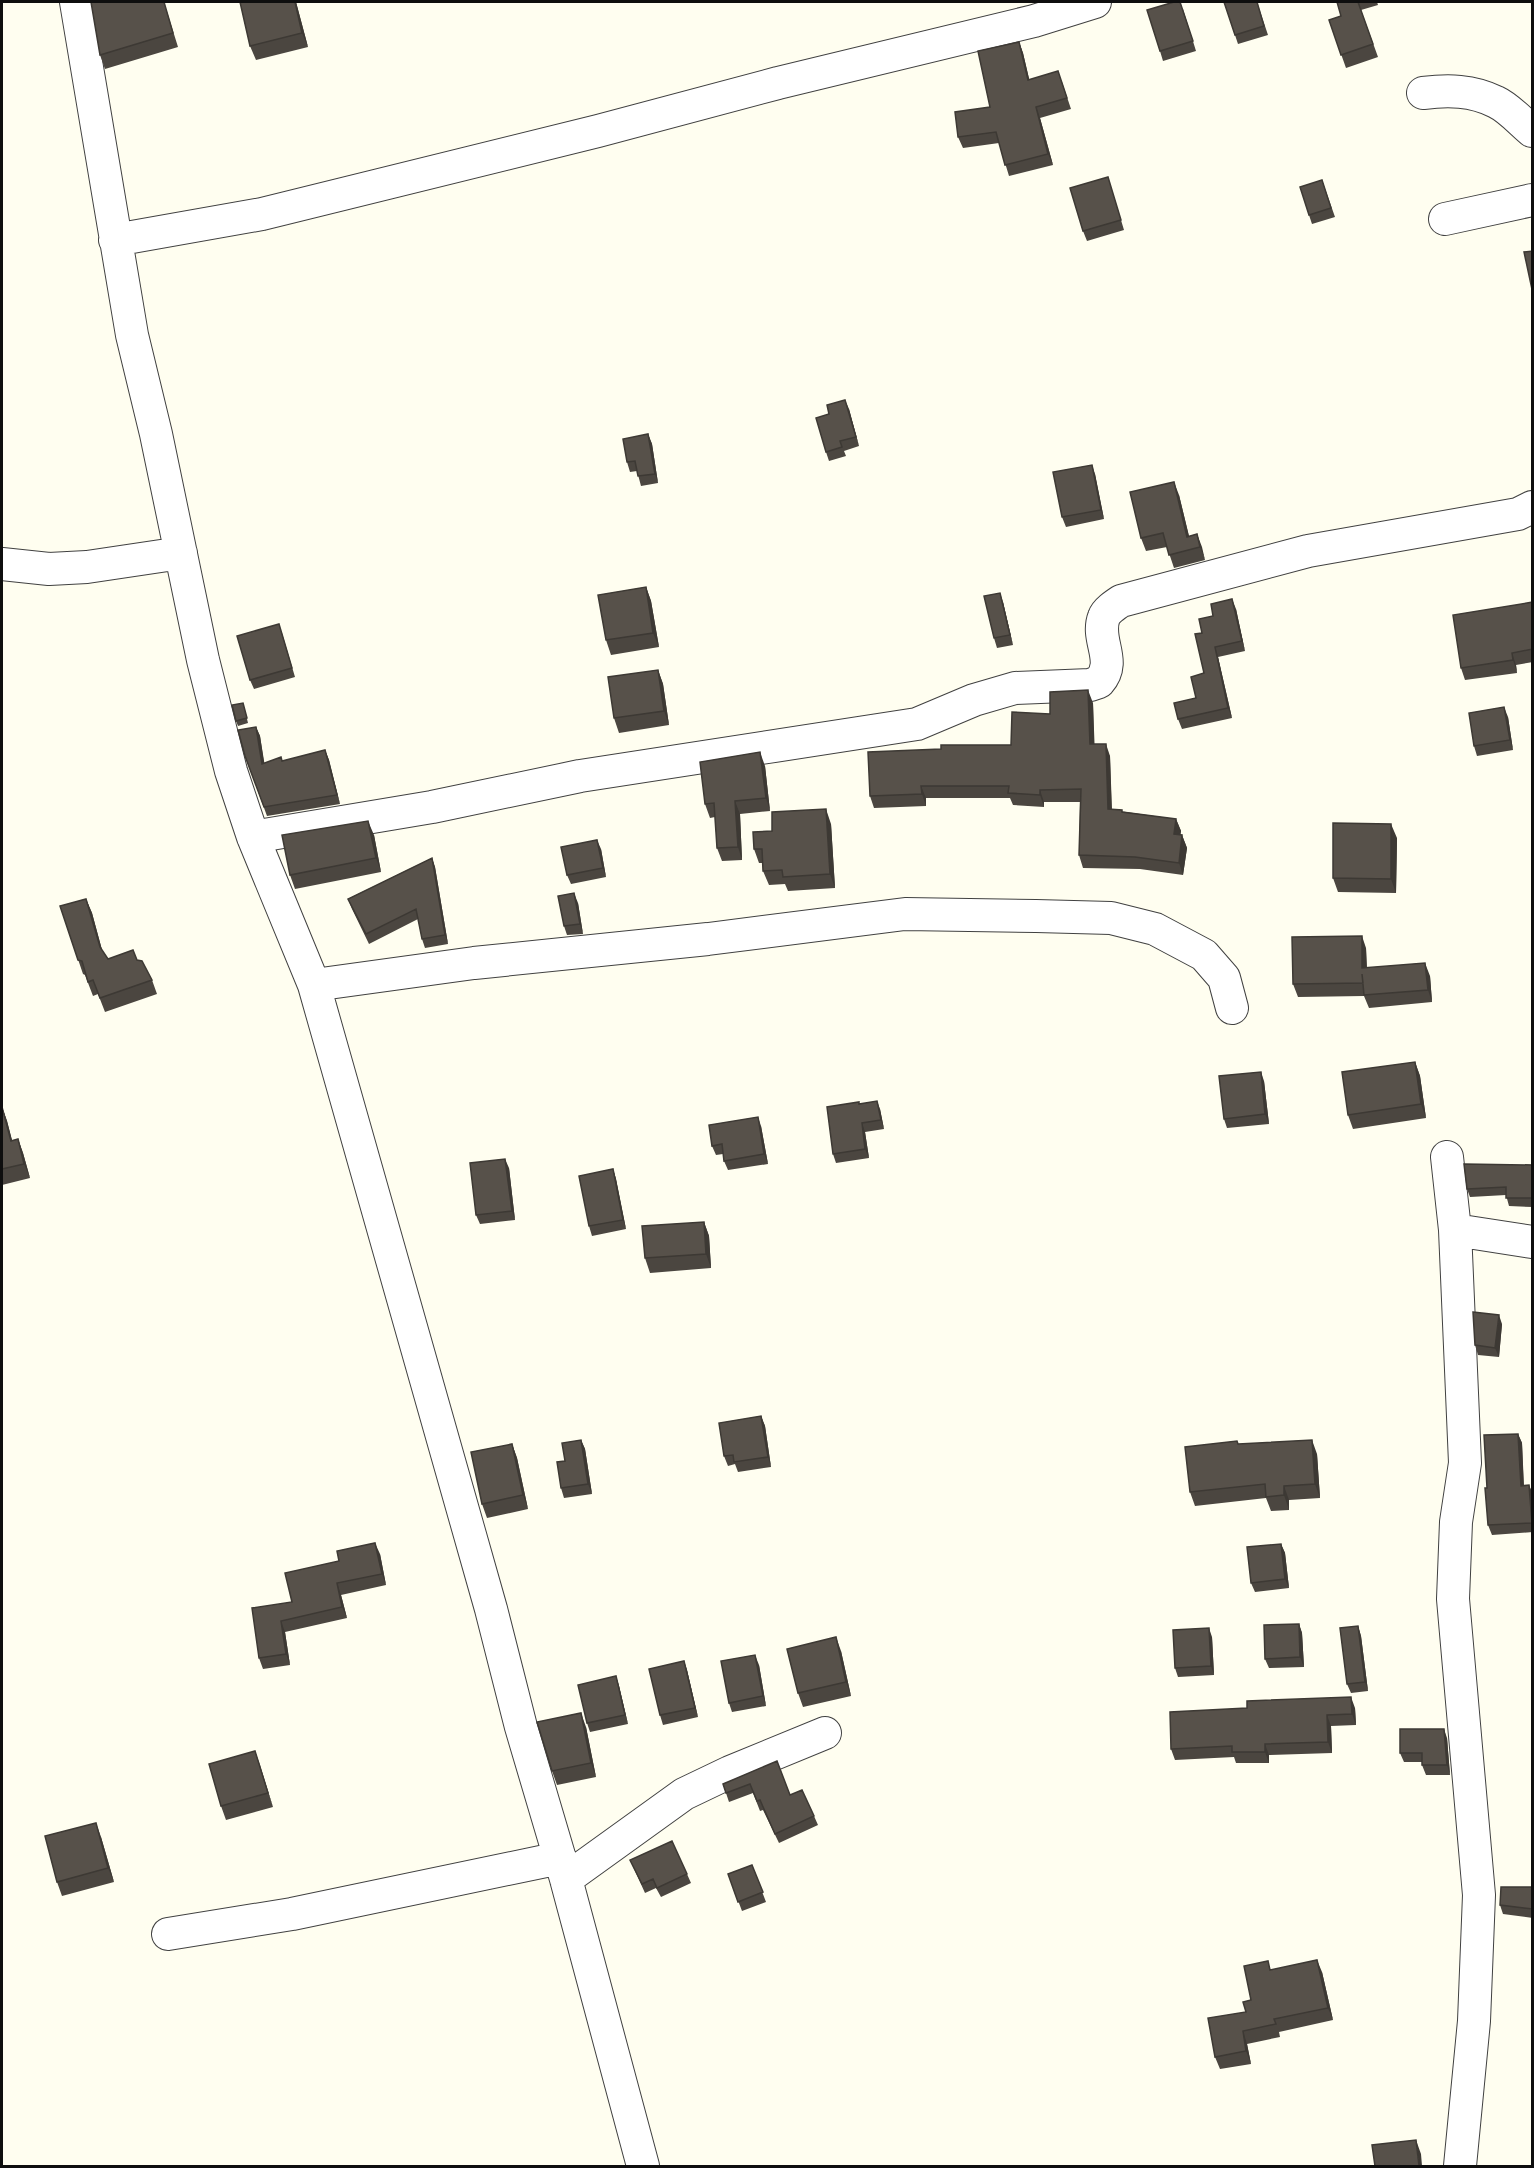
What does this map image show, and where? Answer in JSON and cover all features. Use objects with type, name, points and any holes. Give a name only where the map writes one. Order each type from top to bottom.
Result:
[{"type":"street","points":[[76,2],[132,335],[156,434],[203,660],[231,771],[253,837],[314,985],[563,1869],[643,2166]]},
{"type":"street","points":[[115,240],[262,214],[598,131],[789,80],[1034,21],[1095,2]]},
{"type":"street","points":[[1422,93],[1447,90],[1469,92],[1497,102],[1533,131]]},
{"type":"street","points":[[1445,219],[1533,200]]},
{"type":"street","points":[[253,837],[432,807],[580,776],[917,724],[974,700],[1015,688],[1090,685],[1099,682],[1107,669],[1101,629],[1104,615],[1121,601],[1308,551],[1518,514],[1533,507]]},
{"type":"street","points":[[2,564],[50,569],[87,567],[181,553]]},
{"type":"street","points":[[314,985],[474,963],[696,940],[905,914],[1036,915],[1111,918],[1155,929],[1204,955],[1224,978],[1232,1008]]},
{"type":"street","points":[[1447,1156],[1455,1230],[1465,1463],[1456,1522],[1453,1599],[1479,1894],[1474,2020],[1460,2166]]},
{"type":"street","points":[[1455,1230],[1533,1242]]},
{"type":"street","points":[[168,1934],[563,1869],[684,1794],[730,1772],[825,1733]]},
{"type":"building","points":[[91,2],[164,2],[173,33],[100,55]]},
{"type":"building","points":[[240,2],[295,2],[302,33],[250,46]]},
{"type":"building","points":[[1180,2],[1193,41],[1160,51],[1147,10]]},
{"type":"building","points":[[1224,2],[1257,2],[1264,26],[1235,35]]},
{"type":"building","points":[[1337,2],[1358,2],[1373,44],[1341,55],[1329,20],[1341,16]]},
{"type":"building","points":[[1019,42],[1028,80],[1058,71],[1067,98],[1036,107],[1048,154],[1005,165],[996,132],[958,137],[955,112],[990,107],[978,51]]},
{"type":"building","points":[[1108,177],[1121,220],[1083,231],[1070,188]]},
{"type":"building","points":[[1322,180],[1331,208],[1309,215],[1300,187]]},
{"type":"building","points":[[1533,251],[1533,294],[1524,252]]},
{"type":"building","points":[[845,400],[856,437],[840,441],[842,447],[826,452],[816,418],[829,414],[827,405]]},
{"type":"building","points":[[648,434],[655,474],[638,476],[635,461],[627,462],[623,439]]},
{"type":"building","points":[[1092,465],[1101,510],[1062,517],[1053,472]]},
{"type":"building","points":[[1174,482],[1187,537],[1197,534],[1200,547],[1169,555],[1163,533],[1141,538],[1130,492]]},
{"type":"building","points":[[646,587],[653,633],[606,640],[598,595]]},
{"type":"building","points":[[1000,593],[1010,635],[994,638],[984,596]]},
{"type":"building","points":[[1232,599],[1242,641],[1215,647],[1228,708],[1178,719],[1174,703],[1196,698],[1191,677],[1204,673],[1195,634],[1202,633],[1199,619],[1213,616],[1211,604]]},
{"type":"building","points":[[1533,602],[1533,649],[1512,653],[1513,660],[1461,668],[1453,615]]},
{"type":"building","points":[[279,624],[292,668],[250,680],[237,636]]},
{"type":"building","points":[[658,670],[664,711],[614,718],[608,677]]},
{"type":"building","points":[[1088,690],[1090,744],[1106,744],[1108,809],[1176,819],[1174,834],[1182,835],[1179,863],[1135,857],[1079,855],[1081,789],[1040,790],[1040,795],[1008,793],[1009,786],[921,786],[922,794],[870,796],[868,752],[941,749],[941,745],[1011,745],[1012,712],[1050,714],[1050,692]]},
{"type":"building","points":[[243,703],[247,718],[236,721],[232,705]]},
{"type":"building","points":[[1504,707],[1510,740],[1474,746],[1469,713]]},
{"type":"building","points":[[256,727],[262,764],[281,757],[282,761],[325,750],[337,795],[264,807],[238,730]]},
{"type":"building","points":[[760,752],[766,798],[735,801],[738,847],[717,848],[714,803],[705,804],[700,762]]},
{"type":"building","points":[[826,809],[830,874],[783,877],[782,870],[763,871],[762,849],[754,849],[753,832],[772,831],[772,812]]},
{"type":"building","points":[[368,821],[376,858],[290,875],[282,835]]},
{"type":"building","points":[[1333,823],[1391,824],[1391,879],[1333,878]]},
{"type":"building","points":[[597,840],[603,868],[567,875],[561,847]]},
{"type":"building","points":[[432,858],[445,935],[422,939],[416,909],[366,934],[348,899]]},
{"type":"building","points":[[574,893],[580,924],[564,926],[558,896]]},
{"type":"building","points":[[86,899],[100,947],[108,959],[133,950],[137,960],[142,961],[152,980],[100,998],[93,980],[88,982],[82,961],[78,960],[60,906]]},
{"type":"building","points":[[1362,936],[1362,968],[1425,963],[1428,990],[1364,995],[1363,983],[1293,984],[1292,937]]},
{"type":"building","points":[[1415,1062],[1421,1104],[1348,1115],[1342,1072]]},
{"type":"building","points":[[1261,1072],[1265,1114],[1224,1119],[1219,1076]]},
{"type":"building","points":[[877,1101],[881,1120],[862,1123],[865,1149],[833,1154],[827,1107]]},
{"type":"building","points":[[2,1107],[11,1141],[18,1139],[24,1164],[2,1169]]},
{"type":"building","points":[[758,1117],[764,1154],[724,1161],[722,1144],[712,1146],[709,1125]]},
{"type":"building","points":[[505,1159],[512,1211],[476,1215],[470,1163]]},
{"type":"building","points":[[1464,1164],[1533,1165],[1533,1198],[1506,1198],[1506,1187],[1467,1189]]},
{"type":"building","points":[[613,1169],[623,1220],[589,1226],[579,1176]]},
{"type":"building","points":[[704,1222],[706,1254],[645,1258],[642,1226]]},
{"type":"building","points":[[1473,1312],[1499,1315],[1495,1348],[1475,1345]]},
{"type":"building","points":[[761,1416],[768,1457],[734,1462],[733,1455],[724,1456],[719,1423]]},
{"type":"building","points":[[1518,1434],[1521,1486],[1529,1485],[1532,1523],[1488,1525],[1484,1435]]},
{"type":"building","points":[[581,1440],[588,1484],[561,1488],[557,1462],[565,1461],[562,1443]]},
{"type":"building","points":[[1312,1440],[1315,1484],[1284,1486],[1284,1495],[1266,1497],[1265,1484],[1190,1492],[1185,1447],[1237,1441],[1238,1444]]},
{"type":"building","points":[[512,1444],[523,1495],[482,1504],[471,1452]]},
{"type":"building","points":[[375,1543],[382,1574],[337,1583],[342,1607],[281,1621],[286,1654],[259,1658],[252,1608],[292,1602],[285,1573],[339,1561],[337,1551]]},
{"type":"building","points":[[1281,1544],[1285,1579],[1251,1583],[1247,1547]]},
{"type":"building","points":[[1299,1624],[1300,1657],[1265,1659],[1264,1625]]},
{"type":"building","points":[[1358,1626],[1365,1682],[1347,1684],[1340,1628]]},
{"type":"building","points":[[1209,1628],[1211,1666],[1175,1668],[1173,1630]]},
{"type":"building","points":[[836,1637],[846,1682],[798,1693],[787,1649]]},
{"type":"building","points":[[755,1655],[763,1696],[729,1703],[721,1661]]},
{"type":"building","points":[[684,1661],[695,1708],[660,1715],[649,1669]]},
{"type":"building","points":[[616,1676],[625,1715],[587,1723],[578,1685]]},
{"type":"building","points":[[1351,1697],[1352,1714],[1327,1715],[1328,1742],[1265,1744],[1265,1752],[1232,1752],[1232,1746],[1171,1749],[1170,1712],[1247,1708],[1247,1701]]},
{"type":"building","points":[[581,1713],[591,1763],[552,1771],[537,1722]]},
{"type":"building","points":[[1400,1729],[1444,1729],[1447,1765],[1422,1765],[1422,1753],[1400,1753]]},
{"type":"building","points":[[255,1751],[268,1793],[221,1806],[209,1764]]},
{"type":"building","points":[[777,1761],[790,1795],[802,1790],[814,1816],[775,1834],[750,1784],[726,1793],[723,1784]]},
{"type":"building","points":[[96,1823],[108,1868],[57,1882],[45,1836]]},
{"type":"building","points":[[672,1841],[687,1874],[657,1888],[653,1879],[642,1884],[630,1860]]},
{"type":"building","points":[[752,1865],[763,1892],[738,1902],[728,1874]]},
{"type":"building","points":[[1501,1887],[1533,1887],[1533,1909],[1500,1905]]},
{"type":"building","points":[[1317,1960],[1328,2008],[1274,2019],[1276,2024],[1243,2031],[1246,2051],[1215,2057],[1208,2018],[1246,2012],[1243,2002],[1251,2000],[1244,1966],[1268,1961],[1270,1970]]},
{"type":"building","points":[[1416,2140],[1419,2166],[1375,2166],[1372,2145]]}]
